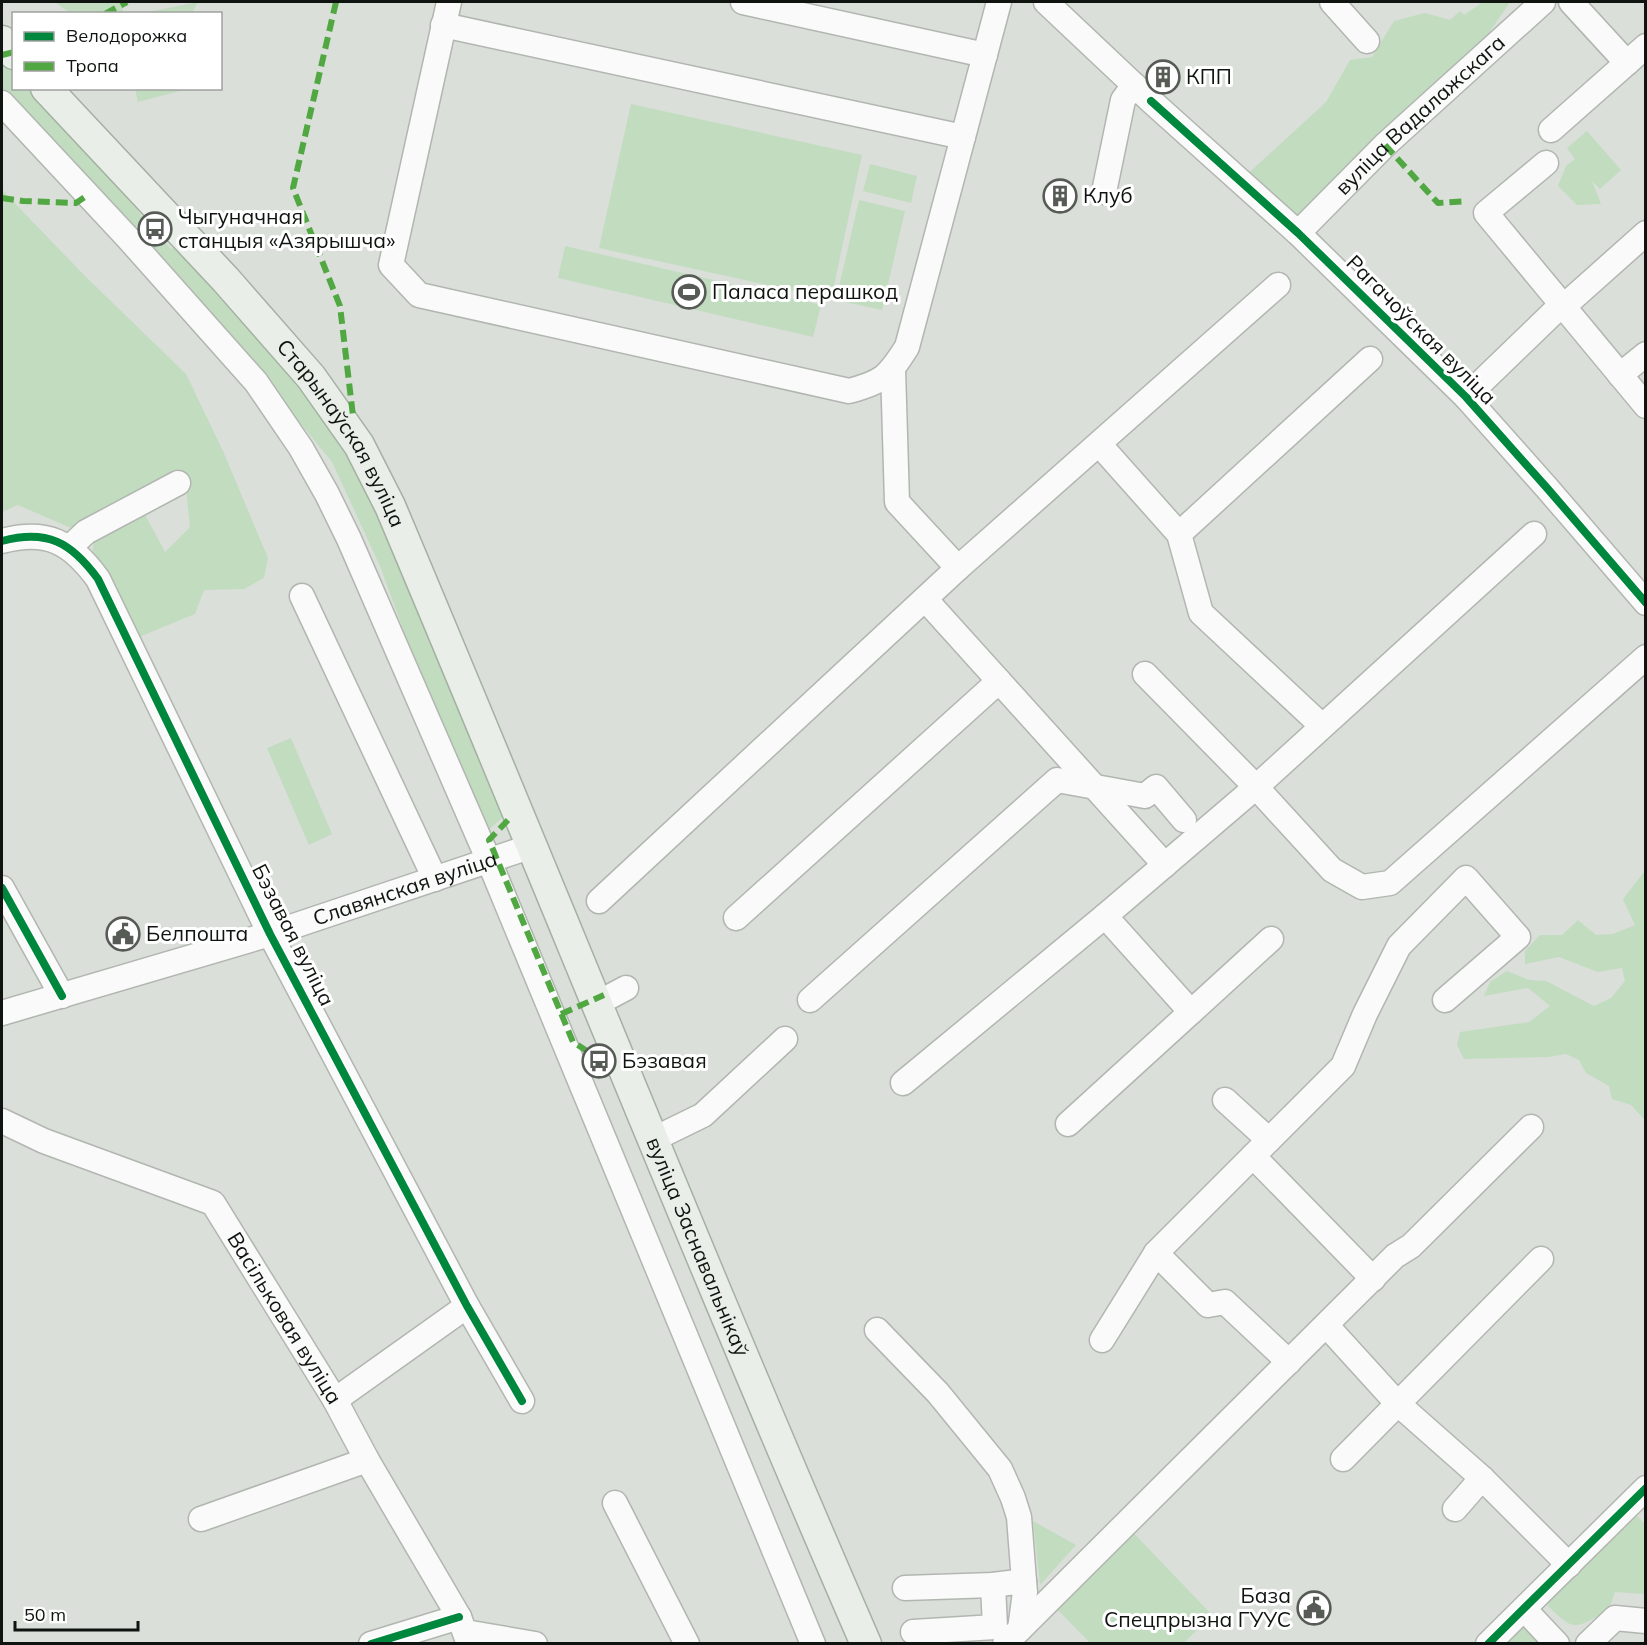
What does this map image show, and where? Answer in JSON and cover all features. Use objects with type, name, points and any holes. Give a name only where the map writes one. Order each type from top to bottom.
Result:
[{"type":"main road","name":"Старынаўская вуліца","points":[[48,90],[276,336],[311,377],[348,428],[369,463],[390,506],[532,846]]},
{"type":"main road","name":"вуліца Заснавальнікаў","points":[[532,846],[767,1415],[866,1644]]},
{"type":"street","points":[[449,2],[391,265],[419,295],[849,391],[874,384],[892,369],[907,347],[999,2]]},
{"type":"street","points":[[743,2],[985,55]]},
{"type":"street","name":"Рагачоўская вуліца","points":[[1046,2],[1298,233],[1466,397],[1646,603]]},
{"type":"street","points":[[1332,2],[1367,41]]},
{"type":"street","name":"вуліца Вадалажскага","points":[[1298,233],[1385,145],[1543,2]]},
{"type":"street","points":[[1571,2],[1627,63]]},
{"type":"street","points":[[443,25],[963,137]]},
{"type":"street","points":[[1551,130],[1646,46]]},
{"type":"street","points":[[1104,192],[1123,100],[1143,93]]},
{"type":"street","points":[[2,103],[242,365],[290,430],[323,486],[349,539],[489,861],[813,1644]]},
{"type":"street","points":[[1546,163],[1486,213],[1646,406]]},
{"type":"street","points":[[1466,397],[1555,311],[1563,308],[1646,233]]},
{"type":"street","points":[[599,901],[958,568],[1278,285]]},
{"type":"street","points":[[1620,375],[1646,354]]},
{"type":"street","points":[[1179,534],[1370,359]]},
{"type":"street","points":[[892,369],[897,502],[958,568]]},
{"type":"street","points":[[1099,444],[1179,534],[1201,613],[1322,726]]},
{"type":"street","points":[[69,547],[86,532],[178,483]]},
{"type":"street","points":[[903,1083],[1166,865],[1256,787],[1534,534]]},
{"type":"street","name":"Бэзавая вуліца","points":[[2,541],[25,537],[56,541],[69,547],[84,560],[98,579],[270,934],[467,1306],[522,1401]]},
{"type":"street","points":[[302,596],[435,879]]},
{"type":"street","points":[[925,599],[1166,865]]},
{"type":"street","points":[[1145,674],[1256,787],[1332,870],[1362,887],[1390,883],[1646,657]]},
{"type":"street","points":[[736,918],[999,681]]},
{"type":"street","points":[[810,1000],[1057,780],[1145,796],[1156,787],[1184,820]]},
{"type":"street","name":"Славянская вуліца","points":[[2,1013],[270,934],[532,846]]},
{"type":"street","points":[[1102,1340],[1156,1253],[1343,1066],[1398,946],[1466,878],[1518,937],[1445,1000]]},
{"type":"street","points":[[2,888],[62,996]]},
{"type":"street","points":[[1105,916],[1191,1012]]},
{"type":"street","points":[[1068,1124],[1271,939]]},
{"type":"street","points":[[596,1004],[626,988]]},
{"type":"street","points":[[652,1140],[703,1115],[785,1040]]},
{"type":"street","points":[[1225,1100],[1261,1148],[1373,1279]]},
{"type":"street","name":"Васільковая вуліца","points":[[2,1121],[44,1141],[213,1203],[335,1400],[464,1631]]},
{"type":"street","points":[[1013,1636],[1395,1256],[1411,1246],[1531,1126]]},
{"type":"street","points":[[1156,1253],[1208,1305],[1225,1302],[1289,1362]]},
{"type":"street","points":[[1343,1459],[1541,1259]]},
{"type":"street","points":[[335,1400],[467,1306]]},
{"type":"street","points":[[1327,1326],[1397,1403],[1482,1478],[1569,1565]]},
{"type":"street","points":[[877,1330],[938,1393],[1000,1469],[1013,1498],[1019,1517],[1025,1592],[1013,1636]]},
{"type":"street","points":[[201,1519],[368,1460]]},
{"type":"street","points":[[1455,1509],[1482,1478]]},
{"type":"street","points":[[1488,1644],[1646,1488]]},
{"type":"street","points":[[615,1503],[687,1644]]},
{"type":"street","points":[[905,1588],[993,1585],[1024,1581]]},
{"type":"street","points":[[913,1632],[995,1627],[993,1585]]},
{"type":"street","points":[[1524,1609],[1557,1644]]},
{"type":"street","points":[[1588,1644],[1615,1618],[1646,1621]]},
{"type":"street","points":[[371,1644],[464,1631],[535,1644]]},
{"type":"green space","points":[[55,2],[123,2],[123,12],[69,12]]},
{"type":"green space","points":[[198,2],[193,12],[148,12]]},
{"type":"green space","points":[[1483,2],[1510,2],[1484,40],[1307,223],[1240,181],[1326,102],[1350,60],[1372,57],[1394,21],[1425,13],[1450,20],[1460,11],[1464,15]]},
{"type":"green space","points":[[2,60],[12,67],[12,90],[34,90],[126,193],[144,220],[133,229],[2,89]]},
{"type":"green space","points":[[135,90],[183,90],[138,102]]},
{"type":"green space","points":[[631,104],[862,155],[831,299],[599,248]]},
{"type":"green space","points":[[1587,131],[1621,170],[1600,189],[1592,181],[1601,204],[1577,205],[1558,186],[1566,166],[1575,159],[1567,148]]},
{"type":"green space","points":[[870,164],[917,176],[911,203],[863,191]]},
{"type":"green space","points":[[2,190],[85,276],[186,374],[223,451],[268,558],[264,578],[244,589],[204,590],[195,614],[139,637],[92,555],[95,535],[143,511],[165,552],[190,527],[186,487],[180,476],[71,528],[18,505],[2,512]]},
{"type":"green space","points":[[859,200],[905,211],[882,310],[836,300]]},
{"type":"green space","points":[[141,229],[153,243],[159,238],[172,249],[180,242],[277,351],[372,487],[508,813],[486,832],[430,703],[380,566],[332,462],[240,349],[136,233]]},
{"type":"green space","name":"Паласа перашкод","points":[[565,246],[821,305],[813,337],[558,278]]},
{"type":"green space","points":[[291,738],[332,834],[309,845],[267,748]]},
{"type":"green space","points":[[1644,872],[1645,1120],[1631,1105],[1612,1099],[1609,1086],[1586,1073],[1579,1060],[1566,1054],[1548,1057],[1464,1059],[1457,1045],[1460,1032],[1529,1022],[1550,1006],[1528,988],[1484,996],[1490,982],[1507,971],[1529,980],[1546,981],[1594,1006],[1611,998],[1625,981],[1622,968],[1598,972],[1559,957],[1525,964],[1525,951],[1540,935],[1562,935],[1578,920],[1596,935],[1613,934],[1635,925],[1623,899]]},
{"type":"green space","points":[[1633,1512],[1645,1524],[1645,1594],[1615,1592],[1608,1612],[1581,1624],[1570,1624],[1548,1606],[1548,1603]]},
{"type":"green space","points":[[1033,1521],[1076,1545],[1040,1585]]},
{"type":"green space","points":[[1125,1524],[1212,1615],[1184,1643],[1090,1643],[1061,1613],[1046,1603]]},
{"type":"green space","points":[[1517,1622],[1529,1624],[1549,1644],[1495,1644]]},
{"type":"marked path","points":[[109,12],[127,2]]},
{"type":"marked path","points":[[336,2],[293,188],[340,306],[353,416]]},
{"type":"marked path","points":[[2,55],[12,52]]},
{"type":"marked path","points":[[1385,145],[1438,203],[1467,201]]},
{"type":"marked path","points":[[2,198],[76,203],[88,195]]},
{"type":"marked path","points":[[508,820],[489,840],[573,1042],[590,1053],[595,1052]]},
{"type":"marked path","points":[[561,1014],[604,995]]},
{"type":"cycle path","points":[[1151,101],[1298,233],[1466,397],[1646,603]]},
{"type":"cycle path","points":[[2,541],[32,537],[57,542],[78,556],[98,579],[270,934],[467,1306],[522,1401]]},
{"type":"cycle path","points":[[2,888],[62,996]]},
{"type":"cycle path","points":[[1488,1644],[1646,1488]]},
{"type":"cycle path","points":[[371,1644],[459,1617]]},
{"type":"place","name":"КПП","points":[[1163,77]]},
{"type":"place","name":"Клуб","points":[[1060,196]]},
{"type":"place","name":"Чыгуначная станцыя «Азярышча»","points":[[155,229]]},
{"type":"place","name":"Паласа перашкод","points":[[689,292]]},
{"type":"place","name":"Белпошта","points":[[123,934]]},
{"type":"place","name":"Бэзавая","points":[[599,1061]]},
{"type":"place","name":"База Спецпрызна ГУУС","points":[[1314,1608]]}]
